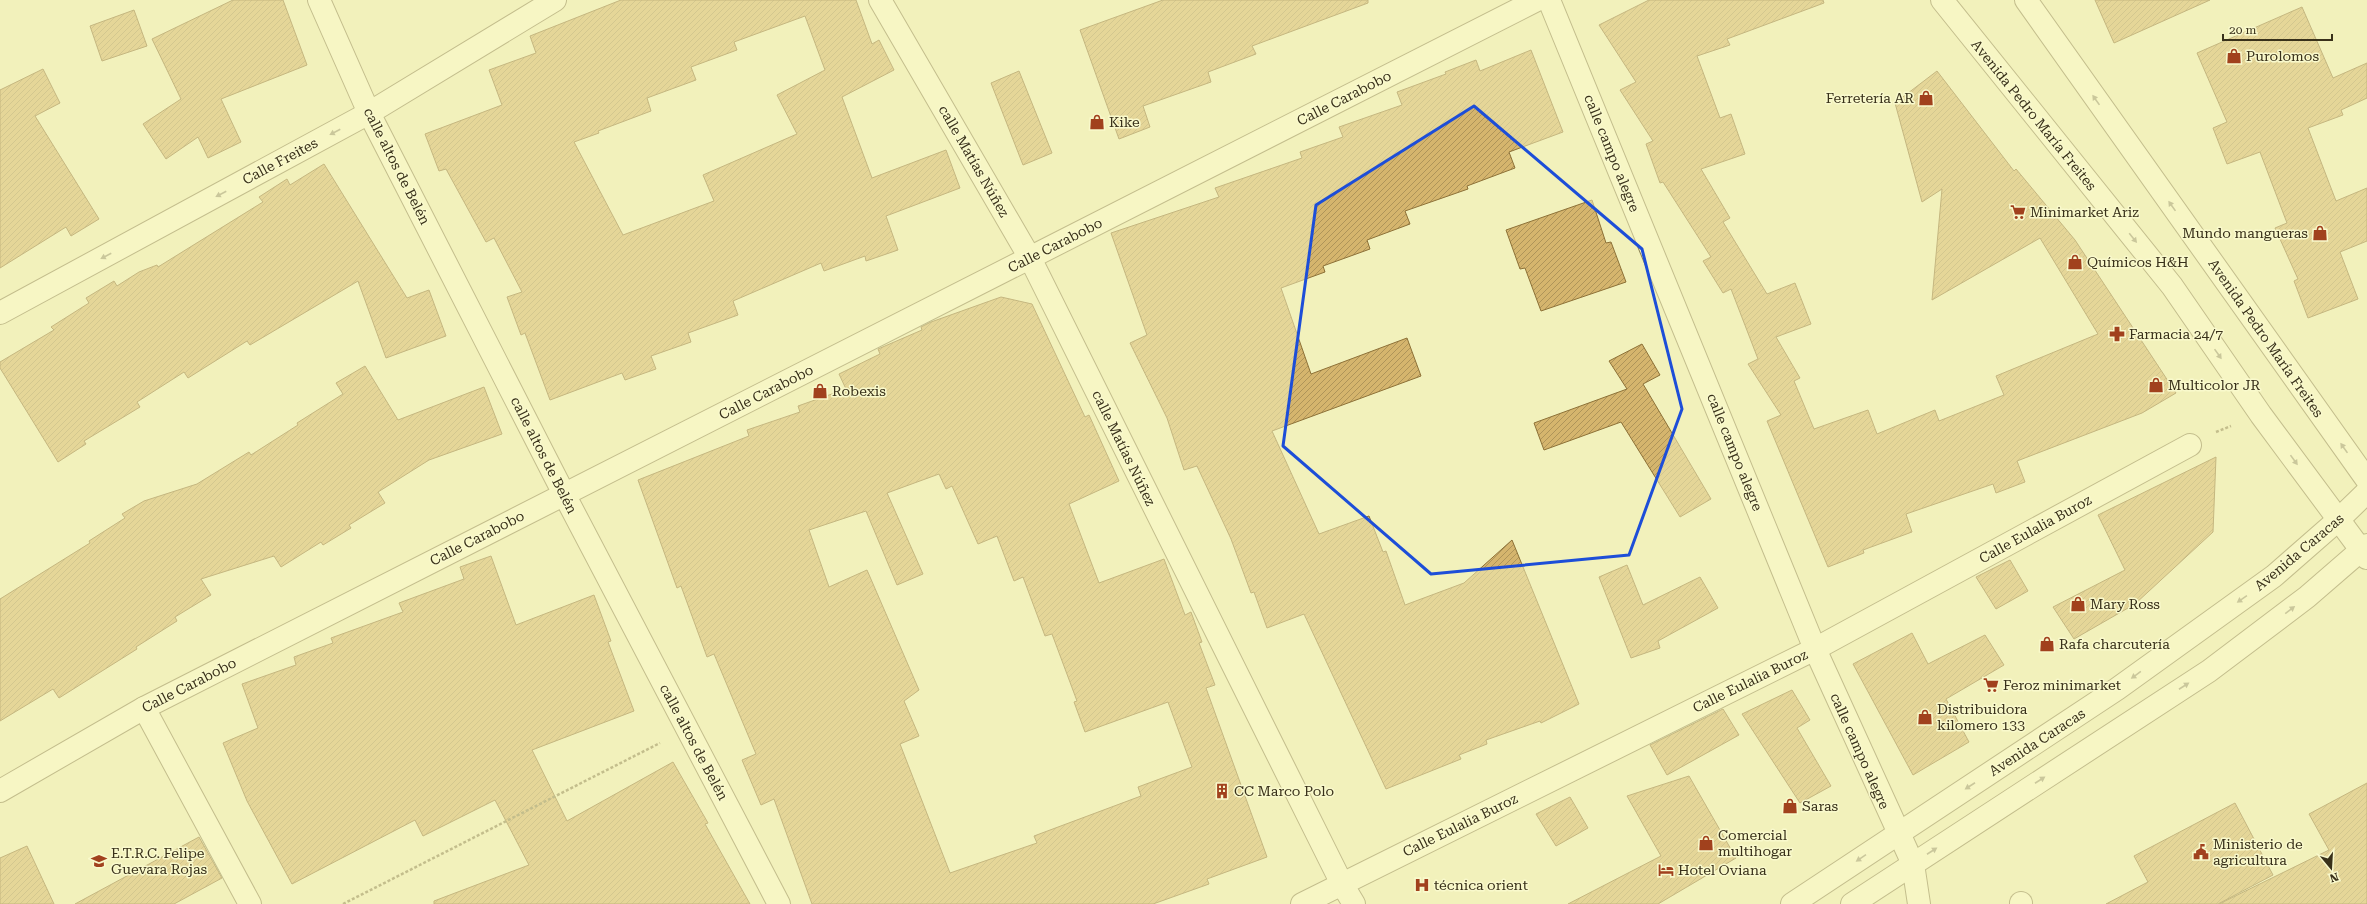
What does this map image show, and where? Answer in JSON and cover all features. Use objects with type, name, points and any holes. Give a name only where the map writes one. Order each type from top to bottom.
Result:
[{"type":"street","name":"calle altos de Belén","points":[[319,0],[369,113],[564,494],[779,904]]},
{"type":"street","name":"Calle Freites","points":[[0,313],[369,113],[556,0]]},
{"type":"street","name":"calle Matías Núñez","points":[[880,0],[1030,258],[1342,884],[1354,904]]},
{"type":"street","name":"Calle Carabobo","points":[[0,791],[144,708],[1537,0]]},
{"type":"street","name":"calle campo alegre","points":[[1549,0],[1815,648],[1897,834],[1912,864],[1919,904]]},
{"type":"street","name":"Avenida Pedro María Freites","points":[[1942,0],[2172,286],[2261,415],[2338,520],[2365,551]]},
{"type":"street","name":"Avenida Pedro María Freites","points":[[2026,0],[2367,480]]},
{"type":"street","name":"Calle Eulalia Buroz","points":[[1302,904],[1815,648],[2190,445]]},
{"type":"street","name":"Avenida Caracas","points":[[1792,904],[2117,689],[2274,576],[2338,520],[2367,492]]},
{"type":"street","points":[[1852,904],[2209,670],[2307,597],[2365,551]]},
{"type":"street","points":[[144,708],[250,904]]},
{"type":"path","points":[[2190,445],[2220,430],[2261,415]]},
{"type":"path","points":[[343,904],[687,729]]},
{"type":"highlighted area","points":[[1474,106],[1642,249],[1682,409],[1629,555],[1431,574],[1283,446],[1316,205]]},
{"type":"building","points":[[233,0],[283,0],[307,65],[221,99],[241,142],[208,158],[198,137],[166,159],[143,124],[181,99],[152,39]]},
{"type":"building","points":[[621,0],[856,0],[872,44],[879,40],[894,70],[842,97],[872,178],[946,150],[960,188],[886,216],[898,250],[866,261],[865,256],[824,271],[821,263],[733,301],[738,315],[688,333],[691,342],[651,356],[656,369],[625,380],[622,373],[550,400],[525,333],[521,335],[507,297],[522,292],[494,238],[486,242],[446,169],[439,171],[425,134],[502,105],[489,70],[536,53],[530,36]],"holes":[[[805,16],[825,70],[777,95],[797,134],[703,175],[714,201],[623,235],[574,142],[599,133],[598,131],[651,111],[647,98],[696,80],[691,67],[737,50],[734,42]]]},
{"type":"building","points":[[1163,0],[1368,0],[1368,3],[1252,46],[1256,54],[1208,72],[1211,82],[1143,106],[1150,127],[1119,139],[1080,30]]},
{"type":"building","points":[[1649,0],[1823,0],[1824,3],[1727,39],[1730,45],[1697,56],[1720,118],[1731,114],[1745,154],[1701,169],[1730,218],[1723,222],[1767,294],[1795,283],[1811,324],[1776,337],[1800,378],[1794,381],[1814,429],[1868,410],[1877,434],[1935,410],[1939,421],[2004,395],[1996,376],[2098,334],[2040,238],[1932,300],[1942,189],[1922,202],[1895,103],[1937,71],[2014,171],[2016,169],[2075,240],[2176,393],[2142,413],[2017,461],[2025,482],[1996,493],[1993,484],[1906,514],[1912,532],[1863,550],[1864,553],[1828,567],[1767,421],[1781,415],[1748,364],[1758,359],[1731,289],[1723,293],[1703,261],[1711,257],[1663,182],[1660,183],[1646,144],[1653,141],[1620,90],[1636,82],[1599,25]]},
{"type":"building","points":[[2095,0],[2210,0],[2114,43]]},
{"type":"building","points":[[2302,7],[2333,78],[2367,63],[2367,98],[2341,110],[2343,115],[2308,128],[2336,201],[2367,188],[2367,241],[2340,252],[2358,299],[2308,318],[2294,281],[2298,279],[2275,228],[2287,223],[2260,152],[2227,164],[2213,128],[2227,122],[2197,53]]},
{"type":"building","points":[[134,10],[147,46],[102,61],[90,26]]},
{"type":"building","points":[[1531,50],[1563,132],[1509,152],[1515,168],[1467,186],[1468,189],[1405,211],[1410,224],[1367,240],[1370,249],[1323,266],[1325,272],[1281,288],[1311,374],[1407,338],[1421,376],[1272,431],[1319,534],[1369,516],[1383,552],[1386,551],[1405,605],[1464,583],[1512,540],[1579,704],[1541,723],[1540,721],[1486,740],[1487,744],[1459,755],[1461,759],[1386,789],[1304,614],[1267,628],[1254,592],[1251,593],[1231,539],[1197,466],[1184,470],[1167,418],[1130,343],[1147,335],[1111,233],[1219,197],[1215,188],[1302,158],[1300,152],[1343,137],[1339,127],[1402,105],[1397,92],[1446,74],[1445,72],[1476,60],[1480,71]]},
{"type":"building","points":[[43,69],[60,103],[35,116],[99,219],[71,236],[66,227],[0,268],[0,90]]},
{"type":"building","points":[[1019,71],[1052,153],[1023,165],[991,83]]},
{"type":"building","points":[[324,164],[407,298],[429,290],[446,336],[386,358],[358,281],[250,345],[247,341],[188,378],[184,372],[137,402],[140,407],[84,441],[86,444],[58,462],[0,368],[0,362],[54,330],[51,327],[89,303],[86,298],[114,281],[117,286],[139,272],[157,265],[158,267],[263,202],[259,197],[287,179],[290,185]]},
{"type":"building","points":[[1592,200],[1606,243],[1611,242],[1626,282],[1541,311],[1525,268],[1520,269],[1506,230]]},
{"type":"building","points":[[1001,297],[1032,304],[1085,417],[1089,415],[1119,481],[1069,504],[1099,583],[1164,559],[1185,615],[1191,612],[1202,642],[1199,643],[1215,685],[1206,688],[1267,857],[1207,879],[1209,884],[1153,904],[812,904],[774,799],[761,805],[742,760],[756,754],[714,654],[707,657],[681,586],[677,588],[638,480],[749,436],[747,430],[800,412],[798,406],[846,389],[839,374],[880,354],[878,349],[922,330],[921,327]],"holes":[[[939,474],[946,489],[952,486],[978,544],[997,536],[1014,581],[1023,577],[1045,636],[1052,634],[1077,701],[1074,702],[1085,732],[1168,702],[1192,767],[1138,787],[1141,796],[1034,836],[1037,843],[950,873],[900,744],[919,736],[904,701],[919,690],[867,570],[829,587],[809,530],[866,511],[897,585],[923,574],[887,493]]]},
{"type":"building","points":[[1642,344],[1660,375],[1643,384],[1711,499],[1680,517],[1621,422],[1544,450],[1534,423],[1627,389],[1609,361]]},
{"type":"building","points":[[365,366],[398,420],[484,387],[502,434],[429,460],[378,492],[385,503],[349,525],[351,528],[323,545],[321,542],[281,567],[274,556],[201,579],[211,595],[175,617],[177,621],[136,647],[137,649],[59,698],[53,689],[0,721],[0,599],[90,543],[89,541],[125,518],[122,514],[144,501],[197,484],[249,452],[251,455],[298,425],[297,423],[343,394],[336,383]]},
{"type":"building","points":[[2216,457],[2213,532],[2135,604],[2074,639],[2053,607],[2125,570],[2098,515]]},
{"type":"building","points":[[491,556],[516,625],[594,595],[611,641],[608,642],[634,711],[532,750],[567,821],[673,762],[708,823],[705,824],[750,904],[434,904],[434,901],[529,865],[495,800],[423,836],[415,820],[292,884],[247,801],[223,743],[258,728],[242,684],[296,665],[294,657],[333,643],[331,638],[403,612],[399,603],[464,579],[460,567]]},
{"type":"building","points":[[2010,560],[2028,591],[1996,609],[1976,577]]},
{"type":"building","points":[[1627,565],[1643,605],[1700,577],[1718,608],[1658,641],[1660,648],[1631,658],[1599,577]]},
{"type":"building","points":[[1912,633],[1928,664],[1985,635],[2004,665],[1946,699],[1969,742],[1913,775],[1853,664]]},
{"type":"building","points":[[1792,690],[1810,720],[1797,728],[1831,786],[1800,803],[1742,714]]},
{"type":"building","points":[[1723,709],[1739,735],[1667,775],[1650,745]]},
{"type":"building","points":[[1689,776],[1736,858],[1658,904],[1568,904],[1661,856],[1627,796]]},
{"type":"building","points":[[2367,783],[2367,904],[2219,904],[2329,850],[2309,814]]},
{"type":"building","points":[[1570,797],[1588,828],[1556,846],[1536,814]]},
{"type":"building","points":[[2235,803],[2273,875],[2218,904],[2106,904],[2148,882],[2134,856]]},
{"type":"building","points":[[199,837],[222,878],[174,904],[75,904]]},
{"type":"building","points":[[27,846],[54,904],[0,904],[0,858]]},
{"type":"place","name":"Purolomos","points":[[2234,56]]},
{"type":"place","name":"Ferretería AR","points":[[1926,98]]},
{"type":"place","name":"Kike","points":[[1097,122]]},
{"type":"place","name":"Minimarket Ariz","points":[[2018,212]]},
{"type":"place","name":"Mundo mangueras","points":[[2320,233]]},
{"type":"place","name":"Químicos H&H","points":[[2075,262]]},
{"type":"place","name":"Farmacia 24/7","points":[[2117,334]]},
{"type":"place","name":"Multicolor JR","points":[[2156,385]]},
{"type":"place","name":"Robexis","points":[[820,391]]},
{"type":"place","name":"Mary Ross","points":[[2078,604]]},
{"type":"place","name":"Rafa charcutería","points":[[2047,644]]},
{"type":"place","name":"Feroz minimarket","points":[[1991,685]]},
{"type":"place","name":"Distribuidora kilomero 133","points":[[1925,717]]},
{"type":"place","name":"CC Marco Polo","points":[[1222,791]]},
{"type":"place","name":"Saras","points":[[1790,806]]},
{"type":"place","name":"Comercial multihogar","points":[[1706,843]]},
{"type":"place","name":"Ministerio de agricultura","points":[[2201,852]]},
{"type":"place","name":"E.T.R.C. Felipe Guevara Rojas","points":[[99,861]]},
{"type":"place","name":"Hotel Oviana","points":[[1666,870]]},
{"type":"place","name":"técnica orient","points":[[1422,885]]}]
